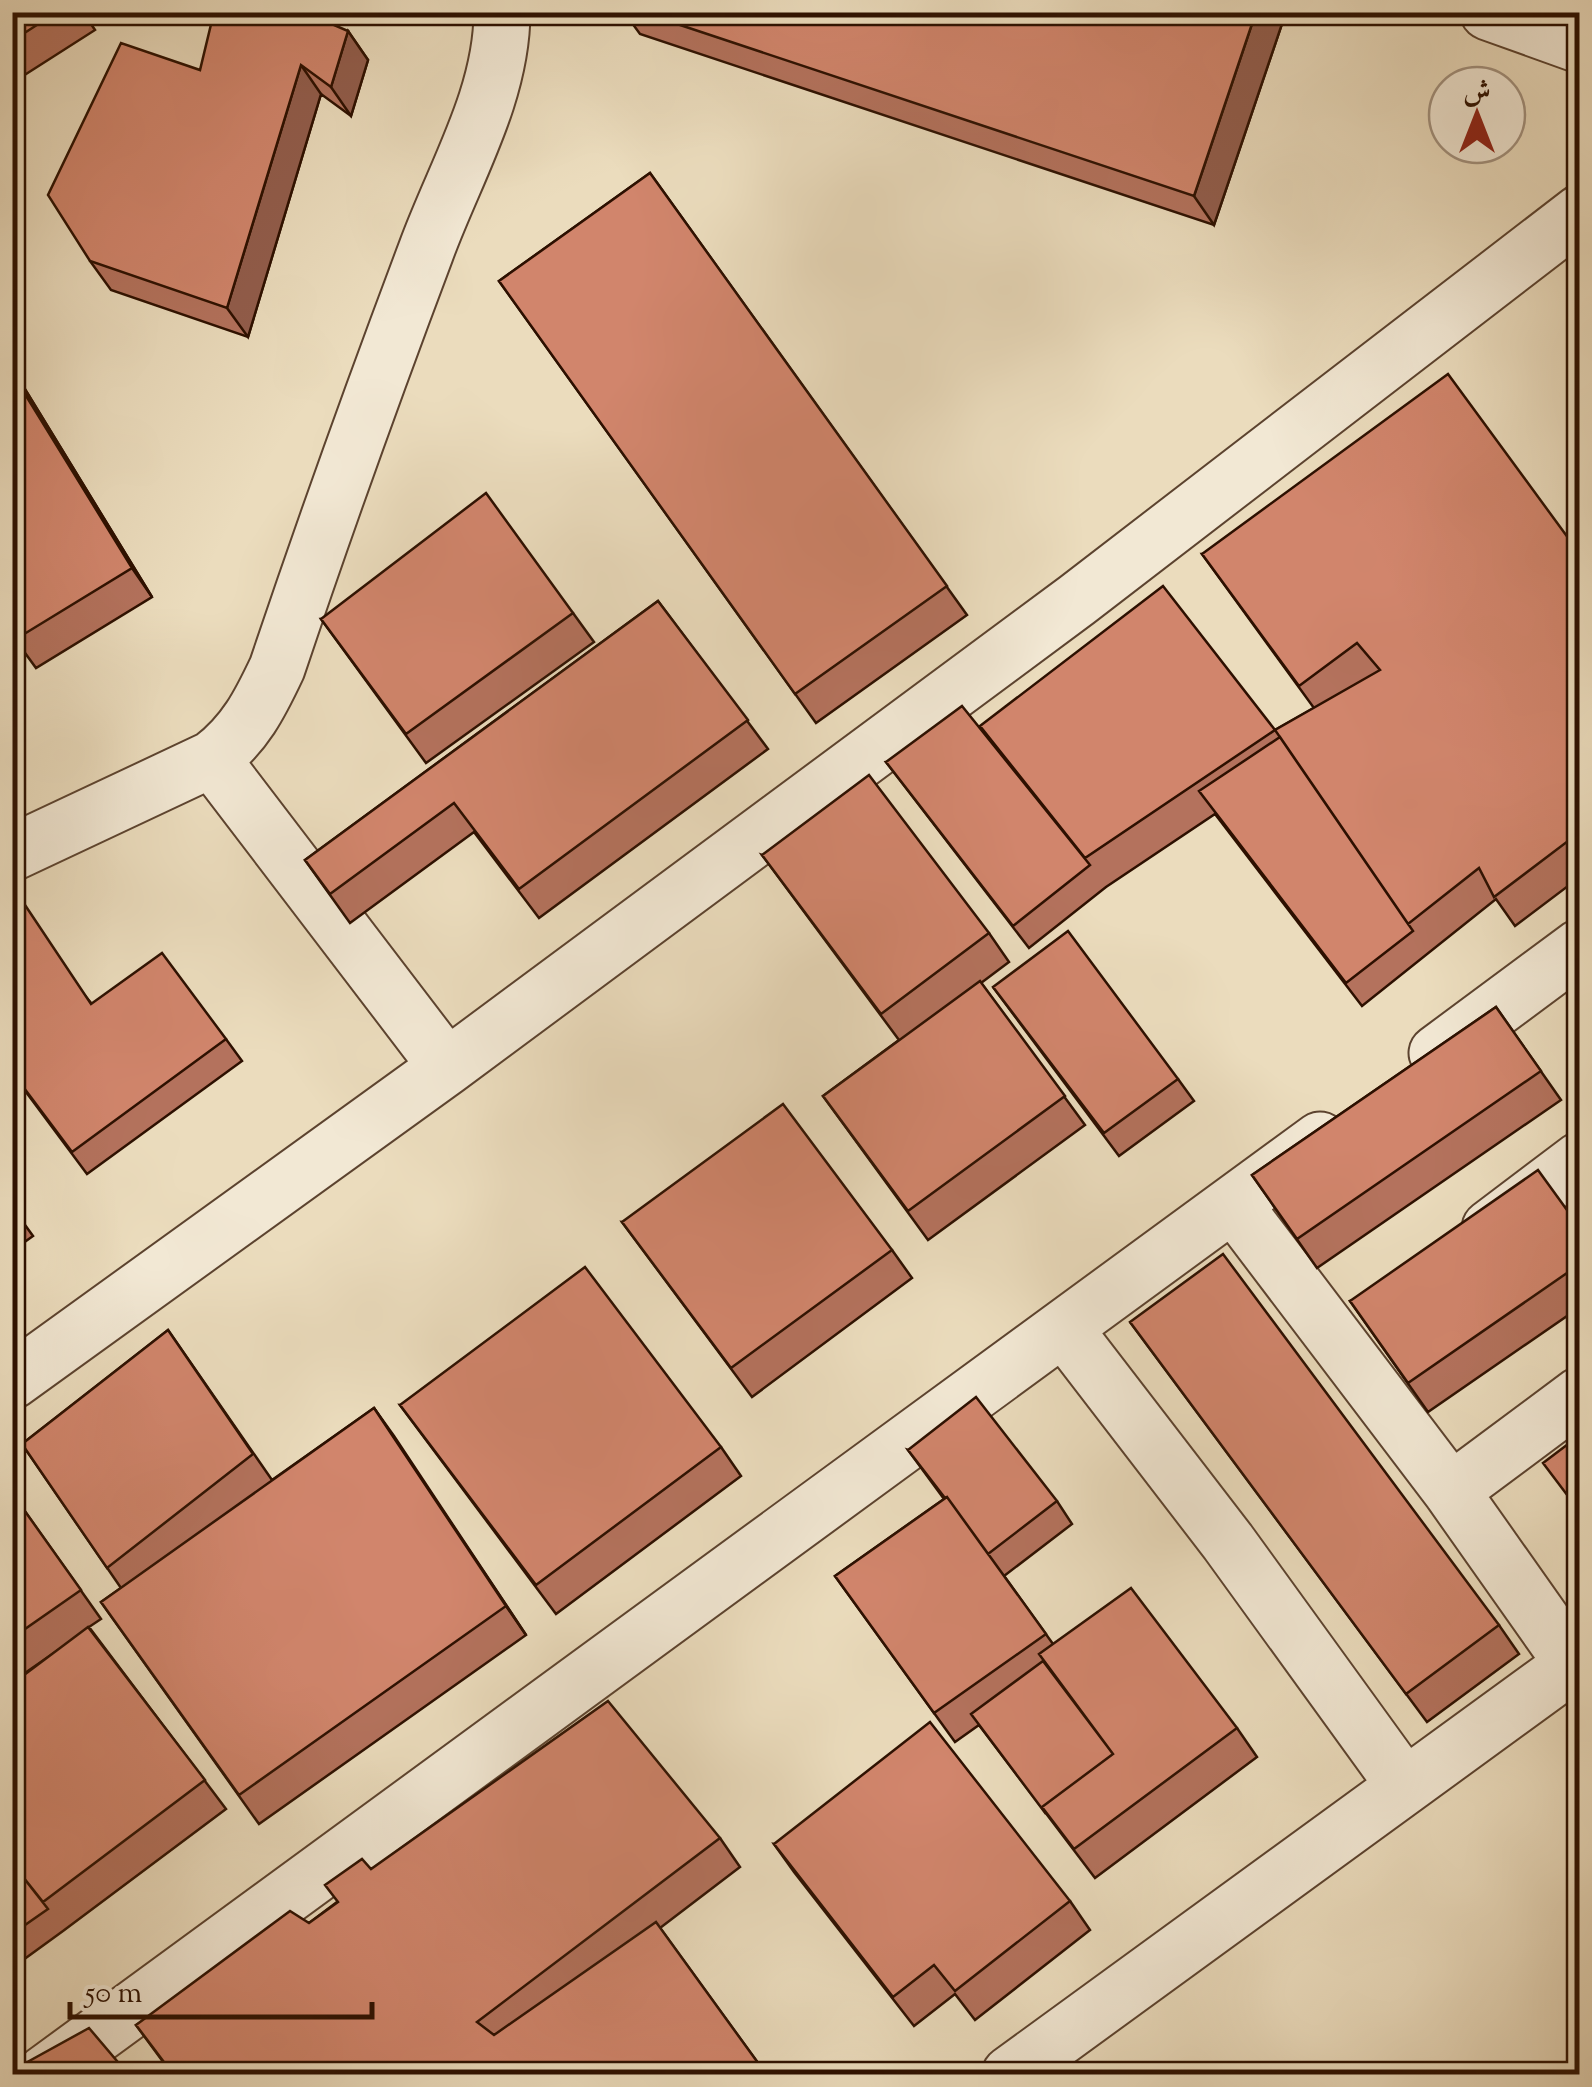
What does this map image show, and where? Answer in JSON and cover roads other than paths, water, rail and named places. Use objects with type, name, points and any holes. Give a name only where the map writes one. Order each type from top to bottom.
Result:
[{"type":"lane","points":[[12,853],[212,759],[232,744],[252,720],[277,668],[427,247],[490,90],[502,36],[502,12]]},
{"type":"lane","points":[[1488,12],[1580,44]]},
{"type":"lane","points":[[12,1381],[446,1068],[1076,600],[1580,213]]},
{"type":"lane","points":[[212,759],[446,1068]]},
{"type":"lane","points":[[44,2074],[1376,1098],[1570,973]]},
{"type":"lane","points":[[1444,1262],[1580,1160]]},
{"type":"lane","points":[[1010,2074],[1576,1661],[1234,1205]]},
{"type":"lane","points":[[1339,1342],[1384,1308]]},
{"type":"lane","points":[[1064,1330],[1228,1542],[1404,1785]]},
{"type":"lane","points":[[1451,1492],[1580,1395]]}]
